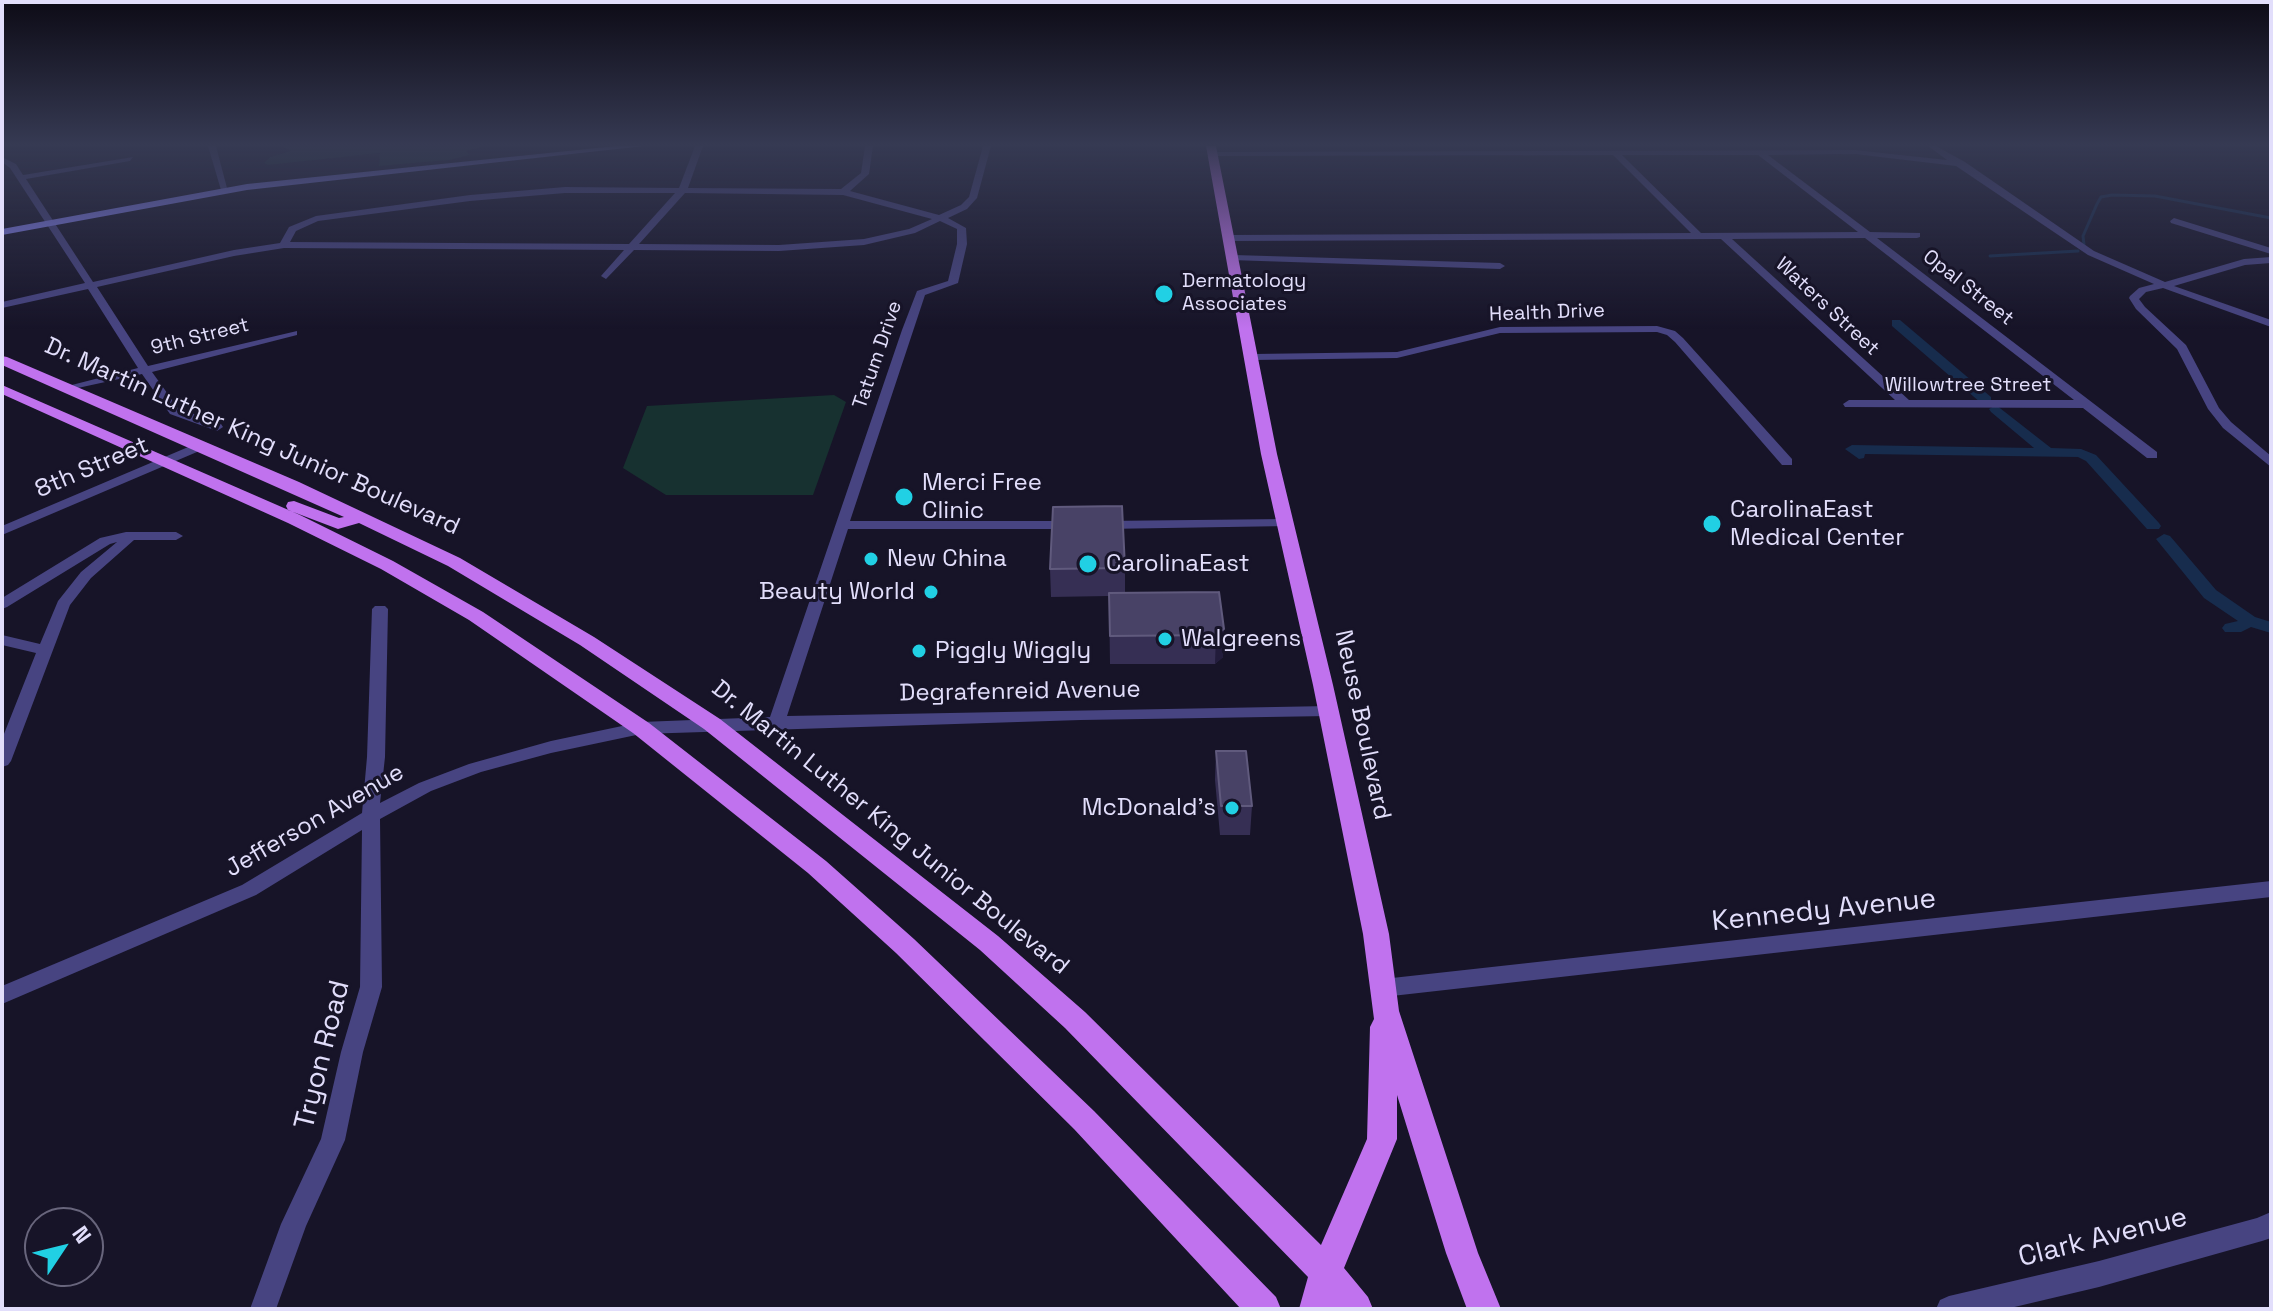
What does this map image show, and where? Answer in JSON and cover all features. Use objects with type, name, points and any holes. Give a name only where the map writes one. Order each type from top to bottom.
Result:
[{"type":"main road","name":"Neuse Boulevard","points":[[1222,207],[1269,454],[1329,711],[1376,934],[1384,1000],[1462,1253],[1484,1309]]},
{"type":"main road","name":"Dr. Martin Luther King Junior Boulevard","points":[[2,360],[362,517],[454,562],[534,608],[712,724],[989,943],[1075,1020],[1326,1272],[1356,1309]]},
{"type":"main road","points":[[2,389],[387,565],[476,616],[641,728],[817,867],[905,946],[1084,1120],[1264,1309]]},
{"type":"main road","points":[[68,389],[62,401],[98,432]]},
{"type":"main road","points":[[217,485],[281,501],[338,524],[362,517]]},
{"type":"main road","points":[[1316,1309],[1326,1272],[1382,1139],[1384,1000]]},
{"type":"street","points":[[40,207],[174,411],[217,427]]},
{"type":"street","points":[[2,232],[134,207]]},
{"type":"street","points":[[284,245],[292,229],[316,219],[398,207]]},
{"type":"street","points":[[606,276],[667,207]]},
{"type":"street","points":[[899,207],[943,219]]},
{"type":"street","points":[[2,305],[284,245],[841,246],[900,235],[943,219],[964,207]]},
{"type":"street","points":[[1670,207],[1699,236]]},
{"type":"street","name":"Opal Street","points":[[1832,207],[2152,455]]},
{"type":"street","points":[[2022,207],[2067,239],[2163,285],[2271,324]]},
{"type":"street","name":"Tatum Drive","points":[[777,721],[921,293],[953,283],[962,233],[961,228],[943,219]]},
{"type":"street","points":[[2174,221],[2271,251]]},
{"type":"street","points":[[1228,238],[1917,235]]},
{"type":"street","name":"Waters Street","points":[[1724,236],[1906,404]]},
{"type":"street","points":[[1234,258],[1500,266]]},
{"type":"street","points":[[2271,260],[2244,262],[2139,291],[2134,298],[2182,347],[2214,409],[2271,463]]},
{"type":"street","name":"Health Drive","points":[[1253,357],[1397,355],[1500,330],[1657,329],[1671,333],[1679,340],[1787,462]]},
{"type":"street","name":"9th Street","points":[[68,389],[293,333]]},
{"type":"street","name":"Willowtree Street","points":[[1849,404],[2087,404]]},
{"type":"street","name":"8th Street","points":[[2,531],[200,446]]},
{"type":"street","points":[[843,525],[1284,523]]},
{"type":"street","points":[[2,604],[105,541],[126,536],[176,536]]},
{"type":"street","points":[[2,761],[63,604],[86,575],[127,541],[126,536]]},
{"type":"street","name":"Tryon Road","points":[[263,1309],[294,1224],[333,1140],[352,1052],[371,987],[372,815],[380,609]]},
{"type":"street","points":[[2,640],[44,650]]},
{"type":"street","name":"Degrafenreid Avenue","points":[[712,724],[1329,711]]},
{"type":"street","name":"Jefferson Avenue","points":[[2,995],[214,907],[425,787],[475,768],[551,747],[641,728],[712,724]]},
{"type":"street","name":"Kennedy Avenue","points":[[1384,1000],[2271,889]]},
{"type":"street","name":"Clark Avenue","points":[[1949,1309],[2099,1274],[2271,1224]]},
{"type":"green space","points":[[834,395],[846,402],[813,495],[666,495],[623,468],[647,406]]},
{"type":"building","points":[[1122,506],[1125,568],[1050,569],[1053,507]]},
{"type":"building","points":[[1219,592],[1224,629],[1216,635],[1110,636],[1109,593]]},
{"type":"building","points":[[1216,751],[1246,751],[1252,806],[1221,806]]},
{"type":"waterway","points":[[2084,245],[2083,236],[2096,207]]},
{"type":"waterway","points":[[2214,207],[2271,218]]},
{"type":"waterway","points":[[1990,256],[2078,251]]},
{"type":"waterway","points":[[1896,323],[1986,400]]},
{"type":"waterway","points":[[1996,409],[2047,452]]},
{"type":"waterway","points":[[1859,455],[1852,449],[2081,453],[2091,458],[2153,526]]},
{"type":"waterway","points":[[2164,539],[2210,594],[2249,621]]},
{"type":"waterway","points":[[2231,628],[2241,627],[2249,621]]},
{"type":"waterway","points":[[2249,621],[2271,628]]},
{"type":"place","name":"Dermatology Associates","points":[[1164,294]]},
{"type":"place","name":"Merci Free Clinic","points":[[904,497]]},
{"type":"place","name":"CarolinaEast Medical Center","points":[[1712,524]]},
{"type":"place","name":"New China","points":[[871,559]]},
{"type":"place","name":"CarolinaEast","points":[[1088,564]]},
{"type":"place","name":"Beauty World","points":[[931,592]]},
{"type":"place","name":"Walgreens","points":[[1165,639]]},
{"type":"place","name":"Piggly Wiggly","points":[[919,651]]},
{"type":"place","name":"McDonald's","points":[[1232,808]]}]
